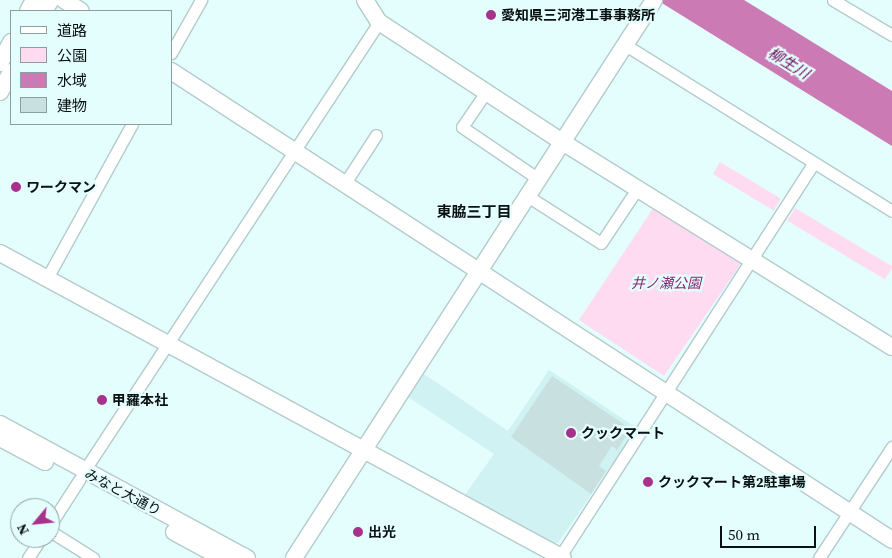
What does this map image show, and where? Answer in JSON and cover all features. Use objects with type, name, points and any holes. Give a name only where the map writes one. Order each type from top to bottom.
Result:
[{"type":"street","points":[[64,0],[79,10]]},
{"type":"street","points":[[172,51],[201,0]]},
{"type":"street","points":[[365,0],[379,22],[564,143],[892,346]]},
{"type":"street","points":[[832,0],[892,35]]},
{"type":"street","points":[[294,558],[627,46],[652,4]]},
{"type":"street","points":[[60,509],[379,22]]},
{"type":"street","points":[[0,62],[10,44]]},
{"type":"street","points":[[627,46],[892,212]]},
{"type":"street","points":[[172,71],[892,540]]},
{"type":"street","points":[[0,92],[10,74]]},
{"type":"street","points":[[486,92],[462,127],[540,180]]},
{"type":"street","points":[[47,278],[131,125]]},
{"type":"street","points":[[345,183],[376,134]]},
{"type":"street","points":[[0,253],[561,557],[814,163]]},
{"type":"street","points":[[529,197],[601,243],[638,188]]},
{"type":"street","name":"みなと大通り","points":[[0,424],[222,558]]},
{"type":"street","name":"みなと大通り","points":[[0,438],[82,475],[247,558]]},
{"type":"street","points":[[820,558],[892,447]]},
{"type":"street","points":[[60,537],[93,558]]},
{"type":"shaded area","points":[[549,370],[637,428],[558,543],[552,544],[464,496],[494,454],[408,397],[424,374],[508,431]]},
{"type":"green space","points":[[720,162],[781,199],[774,211],[713,174]]},
{"type":"green space","name":"井ノ瀬公園","points":[[654,207],[739,258],[740,265],[664,376],[579,320]]},
{"type":"green space","points":[[795,208],[892,266],[885,280],[787,221]]},
{"type":"water","name":"柳生川","points":[[657,0],[744,0],[892,91],[892,146]]},
{"type":"building","name":"クックマート","points":[[552,376],[631,429],[617,450],[612,446],[599,466],[606,471],[591,494],[511,437]]},
{"type":"place","name":"愛知県三河港工事事務所","points":[[491,15]]},
{"type":"place","name":"ワークマン","points":[[16,187]]},
{"type":"place","name":"甲羅本社","points":[[102,400]]},
{"type":"place","name":"クックマート","points":[[571,433]]},
{"type":"place","name":"クックマート第2駐車場","points":[[648,482]]},
{"type":"place","name":"出光","points":[[358,532]]},
{"type":"district","name":"東脇三丁目","points":[[474,212]]}]
